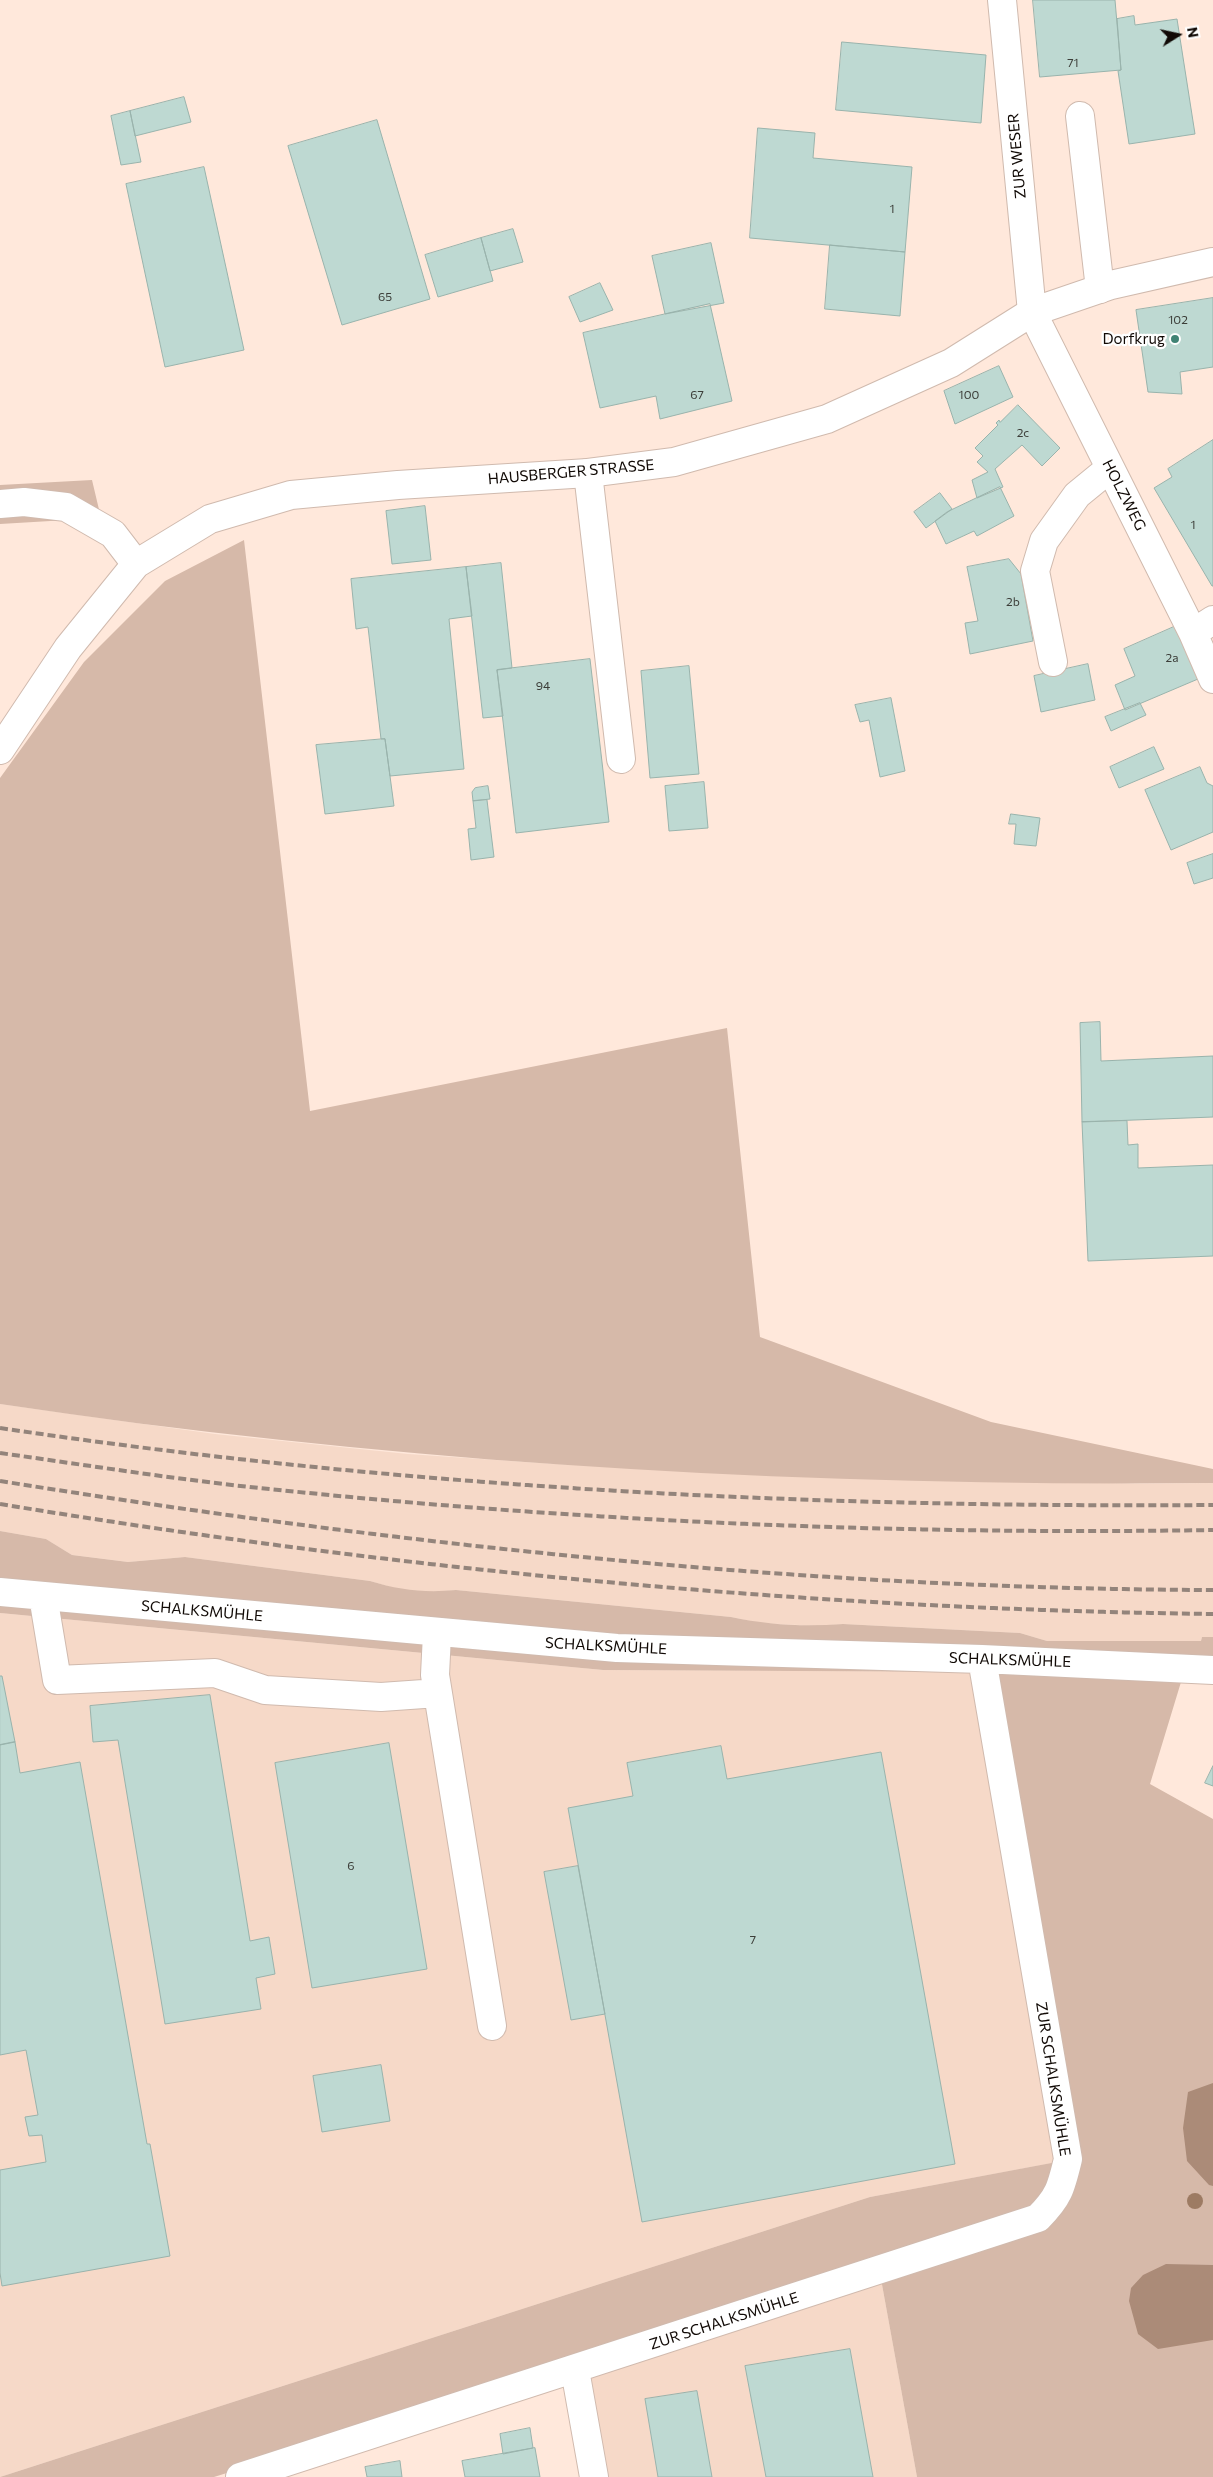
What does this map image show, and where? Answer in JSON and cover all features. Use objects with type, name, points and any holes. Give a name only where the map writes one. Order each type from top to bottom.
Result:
[{"type":"street","name":"ZUR WESER","points":[[1002,0],[1032,312]]},
{"type":"street","points":[[1080,116],[1100,289]]},
{"type":"street","name":"HAUSBERGER STRASSE","points":[[0,750],[68,648],[136,564],[210,519],[291,495],[398,485],[588,473],[674,462],[827,419],[951,363],[1032,312],[1100,289],[1213,262]]},
{"type":"street","name":"HOLZWEG","points":[[1032,312],[1110,468],[1203,627],[1213,680]]},
{"type":"street","points":[[1053,662],[1035,570],[1044,541],[1077,494],[1110,468]]},
{"type":"street","points":[[588,473],[622,759]]},
{"type":"street","points":[[0,504],[24,502],[66,507],[112,534],[136,564]]},
{"type":"street","name":"SCHALKSMÜHLE","points":[[0,1592],[437,1634],[618,1648],[982,1659],[1213,1670]]},
{"type":"street","points":[[44,1596],[57,1680],[215,1673],[266,1690],[381,1697],[438,1693]]},
{"type":"street","points":[[437,1634],[435,1675],[492,2026]]},
{"type":"street","name":"ZUR SCHALKSMÜHLE","points":[[240,2477],[575,2370],[1038,2218],[1055,2202],[1068,2159],[982,1659]]},
{"type":"street","points":[[575,2370],[594,2477]]},
{"type":"shaded area","points":[[92,480],[101,518],[0,524],[0,485]]},
{"type":"shaded area","points":[[244,540],[310,1111],[727,1028],[760,1337],[991,1422],[1213,1469],[1213,1483],[909,1481],[605,1468],[302,1442],[151,1425],[0,1404],[0,778],[84,662],[165,581]]},
{"type":"shaded area","points":[[0,1404],[215,1434],[408,1454],[554,1464],[1138,1484],[1213,1483],[1213,1637],[1202,1637],[1201,1641],[1047,1641],[1020,1633],[843,1624],[818,1626],[760,1623],[731,1617],[456,1590],[426,1593],[397,1589],[370,1581],[185,1557],[128,1562],[72,1555],[46,1539],[0,1531]]},
{"type":"shaded area","points":[[0,1531],[46,1539],[72,1555],[128,1562],[185,1557],[370,1581],[412,1590],[456,1590],[731,1617],[773,1624],[843,1624],[1020,1633],[1047,1641],[1201,1641],[1202,1637],[1213,1637],[1213,1683],[1181,1682],[1150,1784],[1213,1819],[1213,2477],[917,2477],[879,2268],[214,2477],[0,2477],[870,2197],[1062,2161],[988,1672],[603,1670],[0,1613]]},
{"type":"shaded area","points":[[0,1613],[603,1670],[988,1672],[1063,2161],[870,2197],[0,2477]]},
{"type":"shaded area","points":[[1213,2083],[1213,2186],[1209,2185],[1187,2161],[1183,2128],[1188,2092]]},
{"type":"shaded area","points":[[1166,2264],[1213,2265],[1213,2340],[1158,2349],[1138,2334],[1129,2301],[1131,2288],[1143,2275]]},
{"type":"shaded area","points":[[879,2268],[917,2477],[602,2477],[582,2362]]},
{"type":"building","points":[[1033,0],[1115,0],[1121,70],[1040,77]]},
{"type":"building","points":[[1134,16],[1135,25],[1177,19],[1195,134],[1129,144],[1118,71],[1121,70],[1117,19]]},
{"type":"building","points":[[842,42],[986,55],[981,123],[836,110]]},
{"type":"building","points":[[184,97],[191,122],[135,136],[130,111]]},
{"type":"building","points":[[130,111],[141,162],[121,165],[111,116]]},
{"type":"building","points":[[377,120],[430,299],[342,325],[288,146]]},
{"type":"building","points":[[758,128],[815,133],[813,158],[912,167],[905,252],[750,238]]},
{"type":"building","points":[[204,167],[244,350],[165,367],[126,184]]},
{"type":"building","points":[[513,229],[523,262],[490,271],[481,238]]},
{"type":"building","points":[[481,238],[493,281],[438,297],[425,255]]},
{"type":"building","points":[[711,243],[724,303],[665,314],[652,256]]},
{"type":"building","points":[[830,245],[905,252],[900,316],[825,309]]},
{"type":"building","points":[[600,283],[613,310],[580,322],[569,297]]},
{"type":"building","points":[[1213,298],[1213,367],[1180,372],[1182,394],[1148,392],[1136,310]]},
{"type":"building","points":[[710,304],[732,401],[660,419],[656,396],[600,408],[583,333]]},
{"type":"building","points":[[999,366],[1013,397],[955,424],[944,391]]},
{"type":"building","points":[[1018,405],[1060,448],[1042,466],[1022,445],[995,469],[1003,487],[977,498],[972,480],[988,472],[977,462],[983,456],[975,448],[998,425],[996,423],[999,420],[1000,422]]},
{"type":"building","points":[[1213,440],[1212,586],[1154,488],[1172,477],[1168,469]]},
{"type":"building","points":[[1000,487],[1014,516],[977,536],[974,531],[946,544],[935,521],[947,512]]},
{"type":"building","points":[[940,493],[952,509],[926,528],[914,512]]},
{"type":"building","points":[[425,506],[431,560],[392,564],[386,511]]},
{"type":"building","points":[[1009,559],[1021,574],[1033,641],[970,654],[965,623],[978,621],[967,567]]},
{"type":"building","points":[[501,563],[512,668],[497,670],[503,716],[483,718],[466,567]]},
{"type":"building","points":[[466,567],[472,616],[449,619],[464,769],[390,776],[385,739],[381,739],[368,627],[356,629],[351,579]]},
{"type":"building","points":[[1176,626],[1198,679],[1125,710],[1115,685],[1135,676],[1124,649]]},
{"type":"building","points":[[590,659],[609,822],[516,833],[497,670]]},
{"type":"building","points":[[1088,664],[1095,700],[1041,712],[1034,676]]},
{"type":"building","points":[[689,666],[699,774],[650,778],[641,671]]},
{"type":"building","points":[[891,698],[905,771],[880,777],[869,720],[860,722],[855,705]]},
{"type":"building","points":[[1140,703],[1146,715],[1111,731],[1105,717]]},
{"type":"building","points":[[385,739],[394,806],[325,814],[316,745]]},
{"type":"building","points":[[1154,747],[1164,769],[1119,788],[1110,767]]},
{"type":"building","points":[[1200,767],[1207,783],[1213,786],[1213,832],[1171,850],[1145,790]]},
{"type":"building","points":[[704,782],[708,828],[669,831],[665,786]]},
{"type":"building","points":[[488,786],[490,799],[473,801],[472,792],[475,788]]},
{"type":"building","points":[[487,800],[494,857],[471,860],[468,829],[476,828],[473,801]]},
{"type":"building","points":[[1011,814],[1040,818],[1036,846],[1014,844],[1016,824],[1009,824]]},
{"type":"building","points":[[1213,854],[1213,878],[1194,884],[1187,863]]},
{"type":"building","points":[[1100,1022],[1101,1061],[1213,1056],[1213,1117],[1082,1122],[1080,1023]]},
{"type":"building","points":[[1127,1121],[1128,1145],[1138,1144],[1138,1168],[1213,1165],[1213,1256],[1088,1261],[1082,1122]]},
{"type":"building","points":[[0,1676],[2,1676],[15,1742],[0,1745]]},
{"type":"building","points":[[210,1695],[250,1941],[269,1937],[275,1974],[256,1978],[261,2009],[165,2024],[118,1740],[93,1742],[90,1706]]},
{"type":"building","points":[[15,1742],[20,1773],[80,1762],[147,2144],[150,2144],[170,2256],[2,2286],[0,2273],[0,2170],[46,2162],[42,2135],[29,2136],[25,2117],[38,2115],[26,2050],[0,2055],[0,1745]]},
{"type":"building","points":[[389,1743],[427,1969],[312,1988],[275,1763]]},
{"type":"building","points":[[721,1746],[727,1779],[881,1752],[955,2164],[642,2222],[568,1808],[633,1796],[627,1763]]},
{"type":"building","points":[[1213,1766],[1213,1786],[1205,1783]]},
{"type":"building","points":[[578,1866],[605,2014],[571,2020],[544,1872]]},
{"type":"building","points":[[381,2065],[390,2121],[322,2132],[313,2076]]},
{"type":"building","points":[[850,2349],[873,2477],[766,2477],[745,2366]]},
{"type":"building","points":[[697,2391],[712,2477],[658,2477],[645,2399]]},
{"type":"building","points":[[530,2428],[533,2448],[503,2454],[500,2434]]},
{"type":"building","points":[[535,2448],[540,2477],[465,2477],[462,2461]]},
{"type":"building","points":[[400,2461],[402,2477],[367,2477],[365,2467]]},
{"type":"railway","points":[[0,1428],[151,1449],[302,1466],[453,1480],[605,1490],[909,1503],[1213,1505]]},
{"type":"railway","points":[[0,1453],[174,1478],[279,1490],[395,1501],[629,1518],[863,1528],[1096,1531],[1213,1530]]},
{"type":"railway","points":[[0,1481],[301,1525],[604,1559],[908,1582],[1060,1588],[1213,1590]]},
{"type":"railway","points":[[0,1504],[301,1548],[604,1582],[908,1604],[1060,1611],[1213,1614]]},
{"type":"place","name":"Dorfkrug","points":[[1175,339]]}]
